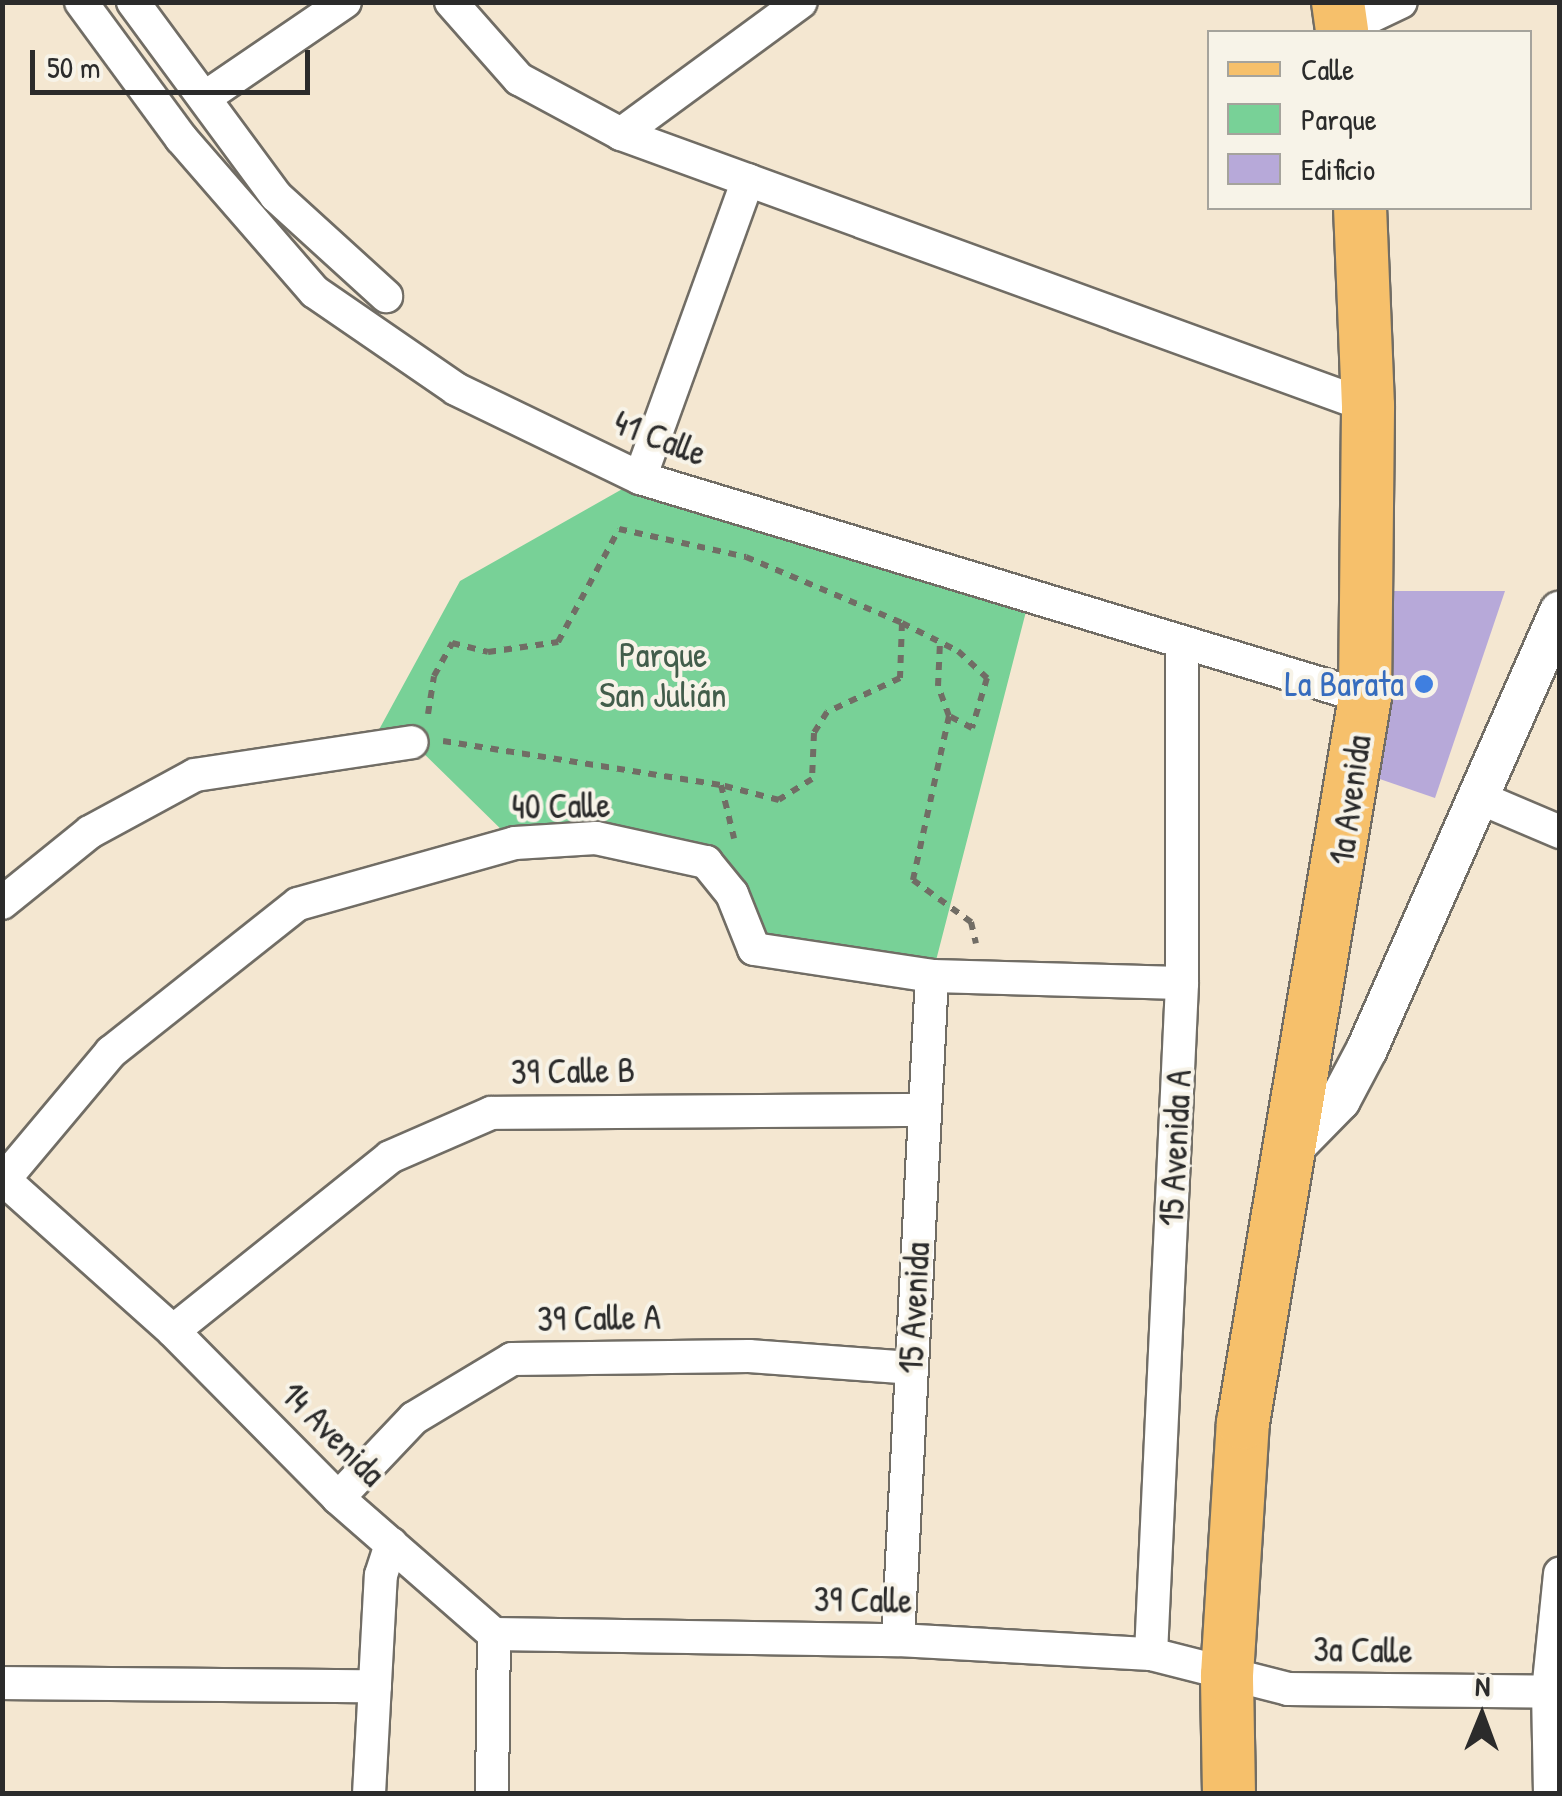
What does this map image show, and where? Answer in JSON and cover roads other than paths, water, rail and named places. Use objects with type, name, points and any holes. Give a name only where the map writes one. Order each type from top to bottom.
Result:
[{"type":"main road","name":"1a Avenida","points":[[1291,1150],[1364,697],[1368,406],[1360,210]]},
{"type":"main road","points":[[1229,1794],[1227,1675],[1243,1424],[1291,1150]]},
{"type":"street","name":"41 Calle","points":[[80,2],[192,152],[315,292],[456,389],[640,478],[1364,697]]},
{"type":"street","points":[[133,2],[207,96],[276,196],[386,296]]},
{"type":"street","points":[[207,96],[345,2]]},
{"type":"street","points":[[452,2],[519,79],[622,134],[1368,406]]},
{"type":"street","points":[[622,134],[801,2]]},
{"type":"street","points":[[1340,22],[1402,2]]},
{"type":"street","points":[[640,478],[748,180]]},
{"type":"street","points":[[1291,1150],[1349,1083],[1560,612]]},
{"type":"street","name":"15 Avenida A","points":[[1151,1654],[1182,983],[1182,642]]},
{"type":"street","points":[[2,903],[90,832],[195,775],[412,742]]},
{"type":"street","points":[[1483,789],[1560,809]]},
{"type":"street","points":[[1483,789],[1560,832]]},
{"type":"street","name":"40 Calle","points":[[3,1180],[111,1052],[298,904],[515,843],[596,838],[706,862],[732,894],[754,949],[932,976],[1182,983]]},
{"type":"street","name":"15 Avenida","points":[[898,1640],[932,976]]},
{"type":"street","name":"39 Calle B","points":[[173,1331],[390,1157],[491,1113],[924,1110]]},
{"type":"street","name":"14 Avenida","points":[[3,1180],[173,1331],[338,1498],[494,1634]]},
{"type":"street","name":"39 Calle A","points":[[338,1498],[414,1418],[512,1359],[750,1356],[911,1368]]},
{"type":"street","points":[[369,1794],[381,1575],[391,1544]]},
{"type":"street","points":[[1550,1794],[1560,1574]]},
{"type":"street","points":[[492,1794],[494,1634]]},
{"type":"street","name":"39 Calle","points":[[494,1634],[898,1640],[1151,1654],[1227,1675]]},
{"type":"street","name":"3a Calle","points":[[1227,1675],[1288,1689],[1554,1692]]},
{"type":"street","points":[[2,1683],[375,1686]]},
{"type":"place","name":"La Barata","points":[[1424,684]]},
{"type":"park label","name":"Parque San Julián","points":[[663,675]]}]
